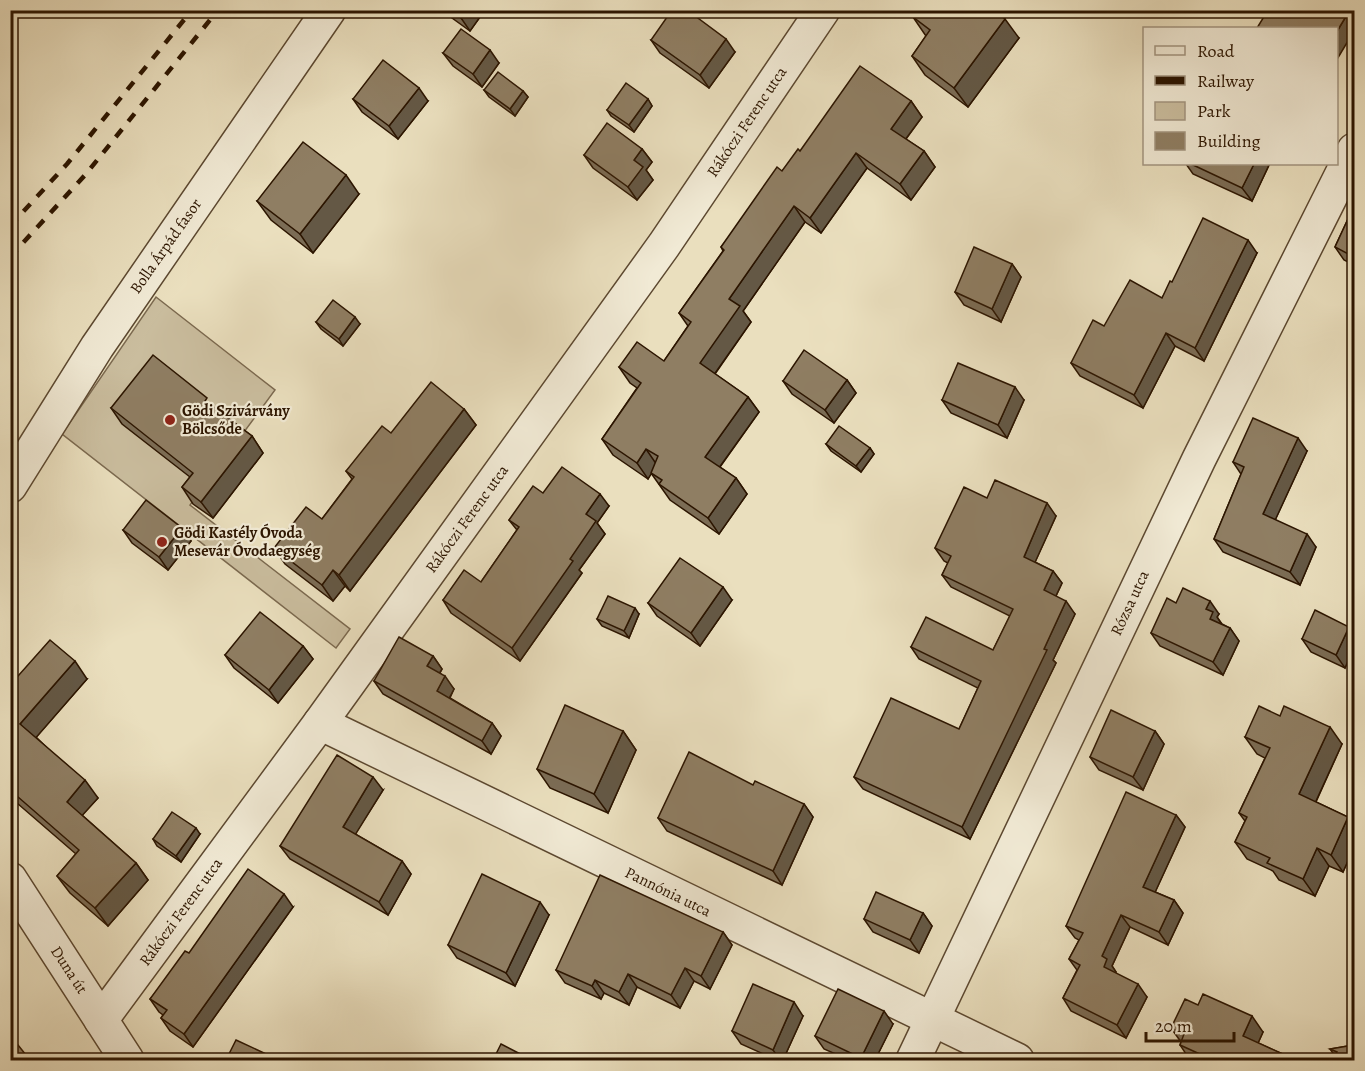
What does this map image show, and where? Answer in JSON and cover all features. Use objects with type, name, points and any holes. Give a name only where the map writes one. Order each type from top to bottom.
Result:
[{"type":"street","name":"Bolla Árpád fasor","points":[[10,486],[97,346],[329,10]]},
{"type":"street","name":"Rákóczi Ferenc utca","points":[[101,1020],[320,723],[664,245],[823,10]]},
{"type":"street","name":"Rózsa utca","points":[[913,1060],[1198,459],[1354,150]]},
{"type":"street","name":"Pannónia utca","points":[[320,723],[932,1021],[1017,1060]]},
{"type":"street","name":"Duna út","points":[[10,879],[127,1060]]},
{"type":"green space","points":[[156,297],[275,390],[190,505],[350,629],[336,648],[62,434]]},
{"type":"building","points":[[450,10],[467,10],[461,18]]},
{"type":"building","points":[[672,10],[687,10],[726,39],[700,75],[651,40]]},
{"type":"building","points":[[918,10],[994,10],[1005,19],[954,88],[912,56],[930,30],[913,17]]},
{"type":"building","points":[[1268,10],[1353,10],[1350,15],[1348,13],[1338,30],[1338,27],[1258,27]]},
{"type":"building","points":[[461,29],[490,50],[473,74],[443,53]]},
{"type":"building","points":[[383,60],[419,88],[389,126],[353,99]]},
{"type":"building","points":[[860,66],[911,101],[891,129],[924,151],[900,184],[856,153],[810,218],[794,206],[729,299],[740,306],[700,363],[748,397],[705,457],[736,478],[708,518],[659,484],[662,480],[651,473],[658,456],[646,449],[637,463],[602,439],[641,383],[619,367],[637,342],[664,361],[691,322],[679,313],[724,250],[721,247],[777,167],[782,171],[798,149],[800,151]]},
{"type":"building","points":[[498,72],[523,91],[510,109],[484,90]]},
{"type":"building","points":[[626,83],[648,99],[629,125],[607,110]]},
{"type":"building","points":[[607,123],[642,149],[634,160],[643,167],[628,187],[584,155]]},
{"type":"building","points":[[303,142],[346,175],[300,234],[257,201]]},
{"type":"building","points":[[1193,165],[1254,165],[1242,188]]},
{"type":"building","points":[[1354,206],[1354,257],[1335,247]]},
{"type":"building","points":[[1203,218],[1248,240],[1195,348],[1166,333],[1134,395],[1071,363],[1093,320],[1104,326],[1130,280],[1162,298]]},
{"type":"building","points":[[974,247],[1012,264],[992,309],[955,292]]},
{"type":"building","points":[[333,300],[355,317],[339,339],[316,322]]},
{"type":"building","points":[[804,350],[847,380],[825,410],[783,381]]},
{"type":"building","points":[[153,355],[207,398],[205,401],[252,436],[201,502],[182,487],[193,473],[111,408]]},
{"type":"building","points":[[958,363],[1015,387],[998,425],[942,400]]},
{"type":"building","points":[[431,382],[464,409],[339,575],[333,570],[322,585],[274,548],[306,507],[322,519],[354,477],[346,471],[382,426],[391,433]]},
{"type":"building","points":[[1253,418],[1298,438],[1263,514],[1307,534],[1290,572],[1214,539],[1244,467],[1233,462]]},
{"type":"building","points":[[839,426],[870,448],[856,466],[826,444]]},
{"type":"building","points":[[562,467],[600,494],[586,514],[596,521],[570,559],[573,561],[512,648],[443,600],[464,570],[481,582],[519,527],[509,520],[533,486],[543,493]]},
{"type":"building","points":[[995,480],[1047,503],[1024,557],[1053,571],[1044,590],[1066,601],[1044,649],[1047,650],[962,827],[854,777],[891,698],[959,729],[981,681],[911,647],[926,617],[993,650],[1013,609],[942,575],[951,556],[935,548],[964,487],[987,498]]},
{"type":"building","points":[[146,500],[182,528],[159,557],[123,530]]},
{"type":"building","points":[[680,558],[723,587],[691,633],[648,603]]},
{"type":"building","points":[[1183,588],[1210,601],[1206,609],[1213,612],[1210,619],[1230,628],[1213,662],[1151,633],[1167,598],[1176,603]]},
{"type":"building","points":[[608,596],[635,608],[624,631],[597,619]]},
{"type":"building","points":[[1315,610],[1349,627],[1336,655],[1302,639]]},
{"type":"building","points":[[260,612],[303,646],[269,690],[225,655]]},
{"type":"building","points":[[399,637],[433,656],[427,666],[445,676],[437,691],[492,723],[482,741],[374,681]]},
{"type":"building","points":[[50,640],[75,661],[20,724],[85,780],[67,802],[136,863],[95,908],[57,876],[79,850],[10,790],[10,685]]},
{"type":"building","points":[[565,705],[623,731],[594,794],[537,769]]},
{"type":"building","points":[[1259,706],[1280,716],[1284,706],[1330,727],[1299,794],[1348,817],[1331,855],[1317,848],[1303,879],[1267,863],[1270,858],[1235,842],[1247,817],[1239,813],[1270,748],[1245,737]]},
{"type":"building","points":[[1111,710],[1155,731],[1133,777],[1090,757]]},
{"type":"building","points":[[689,752],[753,785],[755,781],[804,804],[773,871],[658,818]]},
{"type":"building","points":[[337,755],[373,777],[343,827],[402,861],[379,902],[280,846]]},
{"type":"building","points":[[1126,792],[1176,815],[1143,887],[1174,900],[1159,932],[1121,915],[1102,956],[1107,959],[1104,967],[1138,984],[1117,1025],[1063,998],[1080,965],[1069,959],[1083,933],[1066,926]]},
{"type":"building","points":[[172,812],[196,828],[176,856],[153,839]]},
{"type":"building","points":[[248,869],[284,894],[184,1034],[161,1018],[167,1010],[150,999],[185,951],[189,953]]},
{"type":"building","points":[[482,874],[540,902],[506,973],[448,945]]},
{"type":"building","points":[[600,875],[723,932],[701,976],[685,968],[671,995],[628,974],[619,992],[595,980],[592,986],[556,970]]},
{"type":"building","points":[[876,892],[923,913],[910,940],[864,919]]},
{"type":"building","points":[[753,984],[794,1002],[773,1050],[732,1031]]},
{"type":"building","points":[[838,989],[884,1011],[861,1058],[815,1036]]},
{"type":"building","points":[[1203,994],[1252,1016],[1243,1036],[1296,1060],[1243,1060],[1234,1056],[1232,1060],[1213,1060],[1180,1045],[1184,1034],[1171,1028],[1185,999],[1198,1005]]},
{"type":"building","points":[[10,1035],[30,1060],[10,1060]]},
{"type":"building","points":[[236,1040],[275,1058],[274,1060],[226,1060]]},
{"type":"building","points":[[501,1044],[532,1060],[493,1060]]},
{"type":"building","points":[[1354,1045],[1354,1060],[1333,1060],[1337,1052],[1330,1049]]},
{"type":"railway","points":[[10,226],[67,164],[192,10]]},
{"type":"railway","points":[[10,257],[86,174],[218,10]]},
{"type":"place","name":"Gödi Szivárvány Bölcsőde","points":[[170,420]]},
{"type":"place","name":"Gödi Kastély Óvoda Mesevár Óvodaegység","points":[[162,542]]}]
